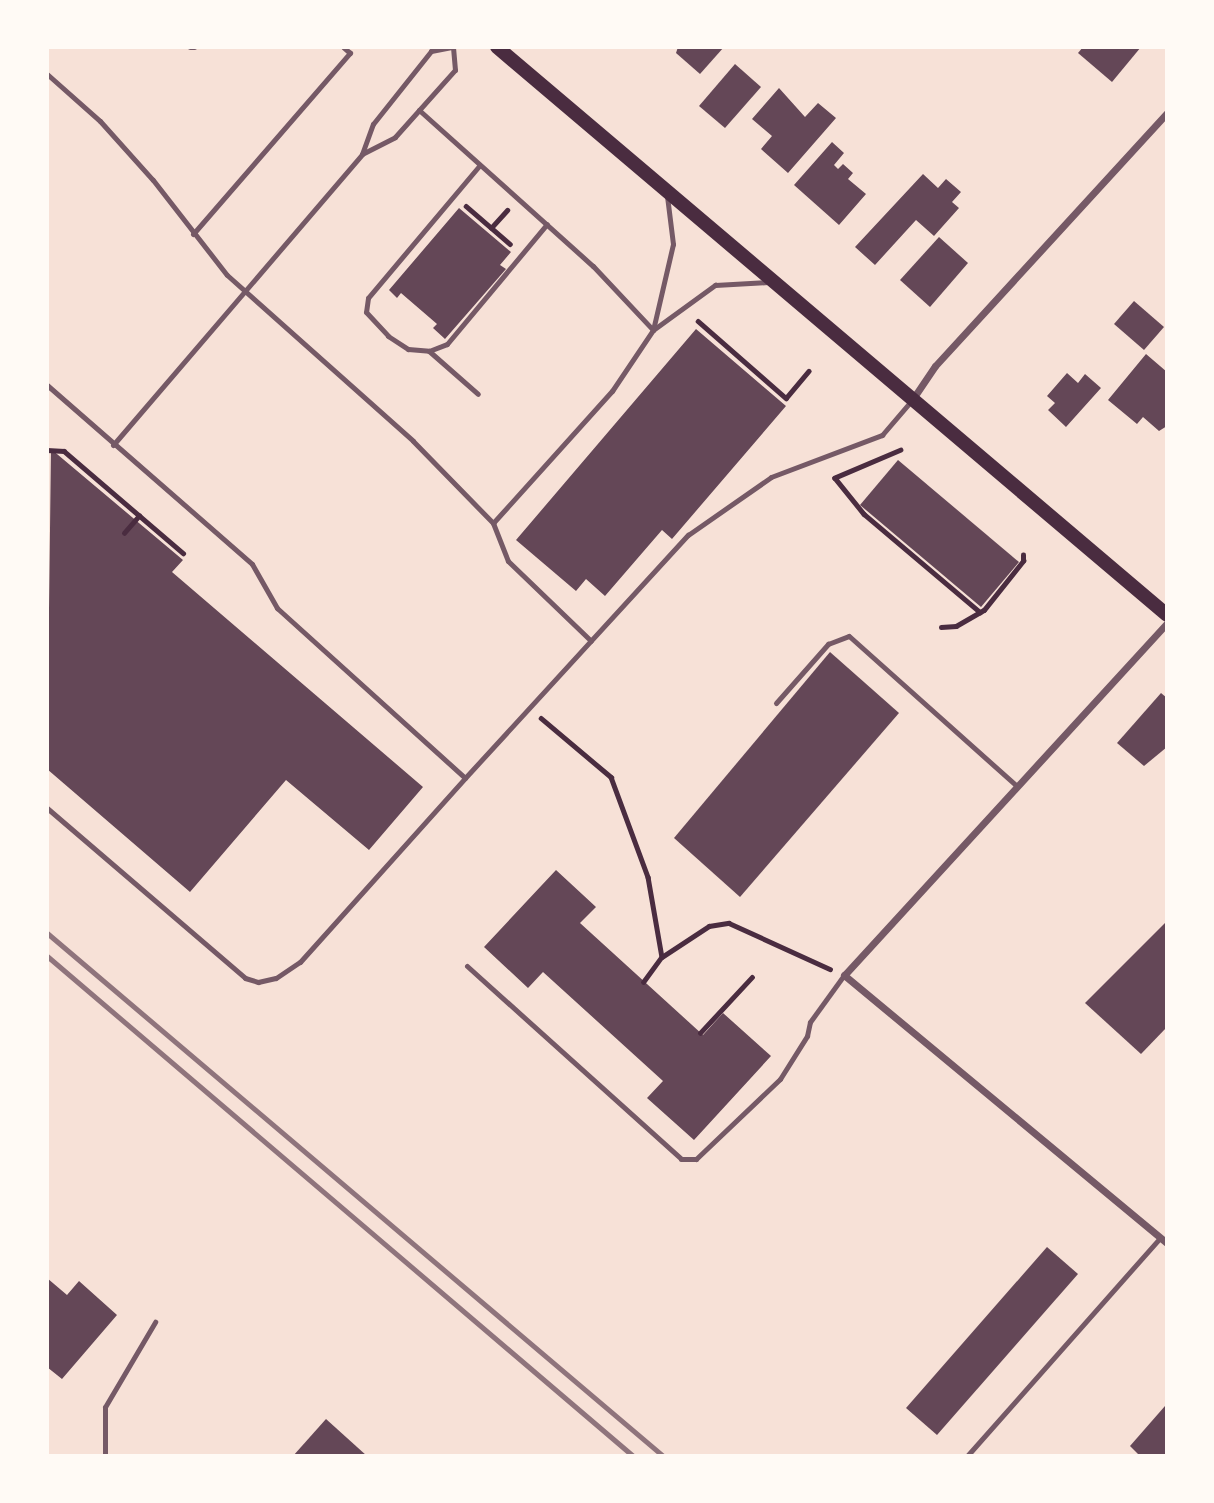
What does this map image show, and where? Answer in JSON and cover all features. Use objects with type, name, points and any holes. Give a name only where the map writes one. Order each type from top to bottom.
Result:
[{"type":"main road","points":[[496,47],[1167,615]]},
{"type":"street","points":[[911,401],[935,366],[1167,113]]},
{"type":"street","points":[[1163,1241],[844,975],[1167,623]]},
{"type":"lane","points":[[193,234],[350,53],[343,47]]},
{"type":"lane","points":[[113,445],[249,291],[362,154],[373,124],[432,51],[452,47],[455,70],[395,137],[362,154]]},
{"type":"lane","points":[[47,74],[100,121],[172,202],[193,234],[227,275],[249,291],[414,441],[493,523],[508,561],[591,641]]},
{"type":"lane","points":[[419,110],[547,224],[653,330]]},
{"type":"lane","points":[[479,166],[366,305],[366,312],[388,336],[408,349],[429,351],[447,344],[547,224]]},
{"type":"lane","points":[[653,330],[673,244],[666,192]]},
{"type":"lane","points":[[493,523],[611,391],[653,330],[715,285],[771,281]]},
{"type":"lane","points":[[429,351],[478,394]]},
{"type":"lane","points":[[47,385],[252,564],[277,608],[464,778]]},
{"type":"lane","points":[[47,808],[245,978],[258,982],[276,978],[300,962],[464,778],[688,535],[771,477],[882,435],[911,401]]},
{"type":"lane","points":[[776,704],[828,644],[849,636],[1017,786]]},
{"type":"lane","points":[[467,966],[681,1159],[696,1159],[780,1079],[807,1036],[810,1022],[844,975]]},
{"type":"lane","points":[[967,1456],[1163,1241]]},
{"type":"lane","points":[[105,1456],[105,1407],[155,1322]]},
{"type":"path","points":[[463,203],[514,249]]},
{"type":"path","points":[[491,228],[506,211]]},
{"type":"path","points":[[698,321],[786,398],[809,371]]},
{"type":"path","points":[[47,450],[64,451],[183,553]]},
{"type":"path","points":[[901,450],[835,478],[864,513],[980,612]]},
{"type":"path","points":[[124,533],[139,516]]},
{"type":"path","points":[[941,627],[956,626],[980,612],[1023,561],[1023,555]]},
{"type":"path","points":[[530,708],[611,777],[648,877],[662,957]]},
{"type":"path","points":[[644,982],[662,957],[709,926],[729,923],[844,975]]},
{"type":"path","points":[[700,1033],[752,976]]},
{"type":"building","points":[[678,47],[724,47],[700,74],[676,53]]},
{"type":"building","points":[[1083,47],[1141,47],[1112,82],[1078,53]]},
{"type":"building","points":[[735,64],[761,87],[725,128],[699,106]]},
{"type":"building","points":[[779,88],[805,117],[818,103],[836,118],[788,173],[761,149],[772,136],[752,119]]},
{"type":"building","points":[[832,142],[844,153],[834,165],[838,169],[843,164],[853,173],[848,179],[866,194],[839,225],[794,185]]},
{"type":"building","points":[[923,174],[938,188],[946,179],[961,192],[952,202],[959,208],[934,236],[916,220],[875,265],[855,247]]},
{"type":"building","points":[[459,208],[511,252],[500,265],[506,269],[445,339],[433,328],[437,324],[401,293],[397,298],[389,290]]},
{"type":"building","points":[[939,237],[968,263],[930,307],[900,280]]},
{"type":"building","points":[[1134,301],[1164,327],[1144,350],[1114,324]]},
{"type":"building","points":[[696,329],[786,406],[672,539],[662,530],[605,596],[586,579],[576,591],[516,540]]},
{"type":"building","points":[[1146,354],[1167,372],[1167,426],[1159,431],[1143,417],[1137,424],[1108,400]]},
{"type":"building","points":[[1067,373],[1078,383],[1085,374],[1101,388],[1066,427],[1048,410],[1055,403],[1047,396]]},
{"type":"building","points":[[51,449],[183,560],[172,572],[423,787],[369,850],[286,780],[190,892],[47,769]]},
{"type":"building","points":[[898,460],[1019,562],[981,607],[860,505]]},
{"type":"building","points":[[830,652],[899,713],[740,897],[674,838]]},
{"type":"building","points":[[1161,693],[1167,698],[1167,747],[1144,766],[1117,743]]},
{"type":"building","points":[[556,870],[596,907],[580,923],[703,1035],[723,1013],[771,1056],[694,1140],[647,1098],[663,1081],[543,972],[528,988],[484,947]]},
{"type":"building","points":[[1167,921],[1167,1027],[1141,1054],[1085,1003]]},
{"type":"building","points":[[1047,1247],[1078,1274],[937,1435],[906,1408]]},
{"type":"building","points":[[47,1278],[67,1295],[79,1281],[117,1315],[62,1379],[47,1367]]},
{"type":"building","points":[[1165,1406],[1167,1456],[1140,1456],[1130,1446]]},
{"type":"building","points":[[326,1419],[367,1456],[293,1456]]},
{"type":"railway","points":[[47,933],[663,1456]]},
{"type":"railway","points":[[47,956],[633,1456]]}]
